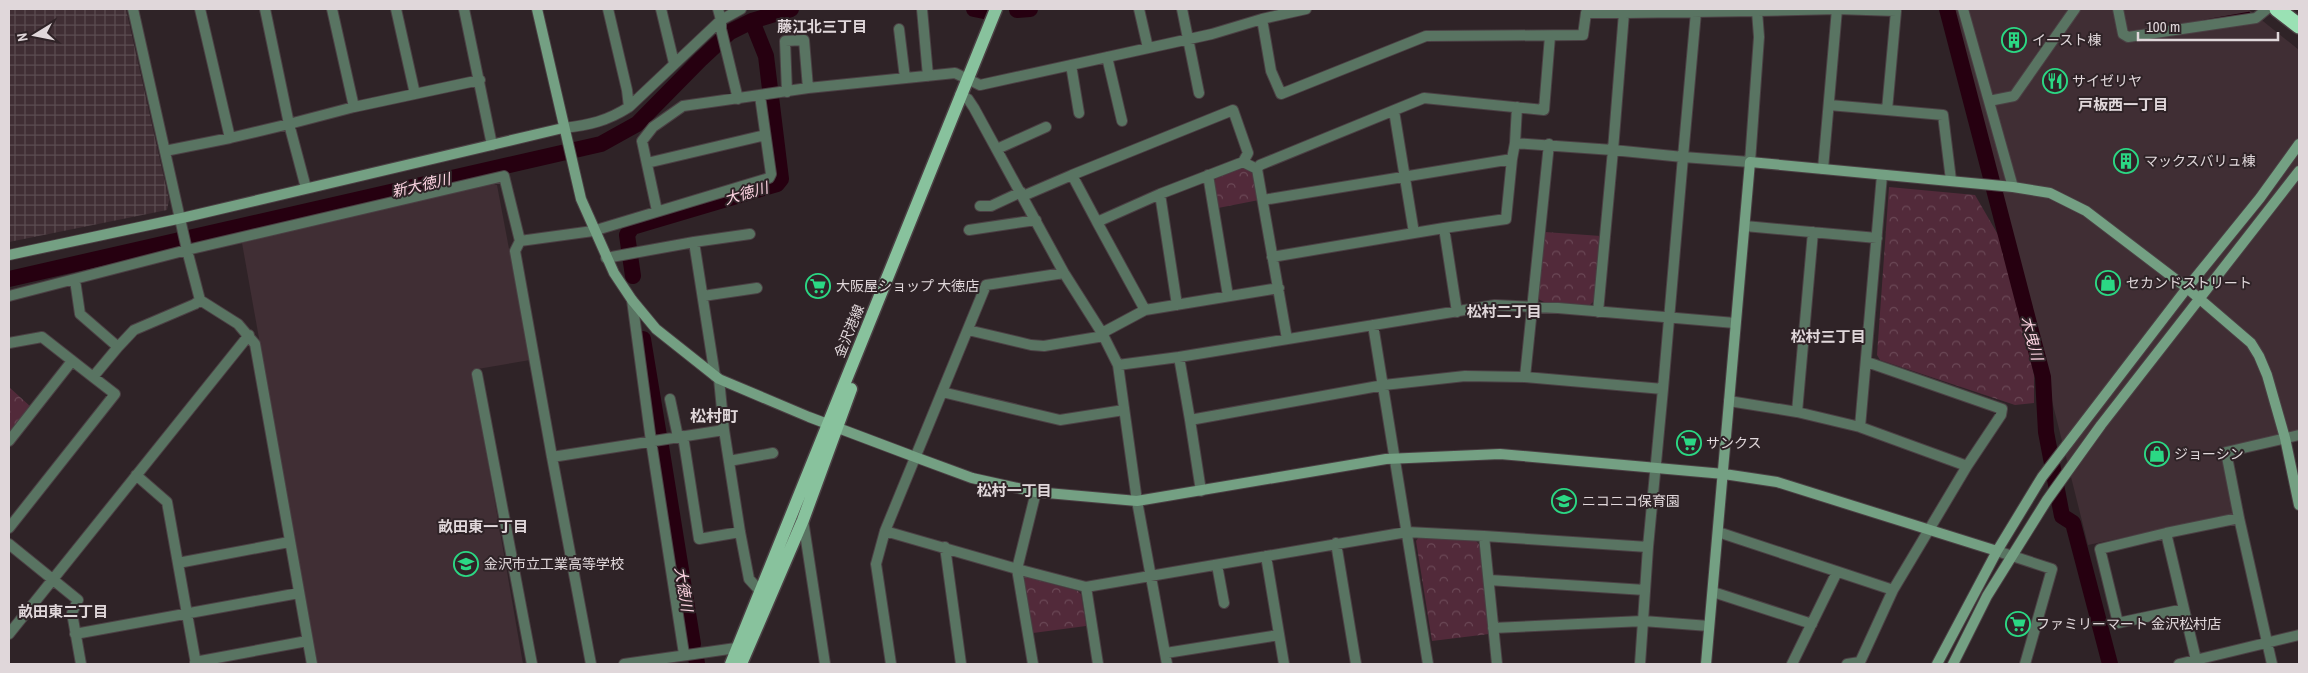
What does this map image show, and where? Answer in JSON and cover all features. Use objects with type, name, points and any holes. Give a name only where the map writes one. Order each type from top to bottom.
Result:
[{"type":"highway","points":[[2277,9],[2299,26]]},
{"type":"main road","name":"金沢港線","points":[[741,664],[744,647],[831,425],[964,97],[996,9]]},
{"type":"main road","name":"金沢港線","points":[[970,81],[1005,9]]},
{"type":"main road","name":"金沢港線","points":[[766,593],[802,520],[831,425]]},
{"type":"main road","name":"金沢港線","points":[[731,664],[744,647]]},
{"type":"street","points":[[133,9],[200,300],[238,324],[249,334],[255,344],[312,664]]},
{"type":"street","points":[[200,9],[230,138]]},
{"type":"street","points":[[265,9],[289,124],[306,188]]},
{"type":"street","points":[[332,9],[354,108]]},
{"type":"street","points":[[396,9],[415,94]]},
{"type":"street","points":[[464,9],[492,145]]},
{"type":"street","points":[[537,9],[563,128],[581,199],[593,231],[614,273],[632,300],[656,329],[717,377],[752,394],[972,478],[1036,492],[1138,500],[1396,458],[1500,454],[1724,474],[1778,482],[1854,504],[2052,569],[2026,664]]},
{"type":"street","points":[[608,9],[627,90],[629,107]]},
{"type":"street","points":[[661,9],[674,63]]},
{"type":"street","points":[[718,9],[738,99]]},
{"type":"street","points":[[9,255],[182,218],[563,128],[610,119],[629,107],[674,63],[741,9]]},
{"type":"street","points":[[922,9],[928,76]]},
{"type":"street","points":[[1139,9],[1148,48]]},
{"type":"street","points":[[1182,9],[1199,93]]},
{"type":"street","points":[[658,211],[642,141],[653,127],[683,106],[808,88],[955,73],[980,85],[1189,39],[1306,9]]},
{"type":"street","points":[[1262,20],[1271,72],[1281,94],[1426,36],[1583,35],[1586,13],[1837,9],[1896,11],[1887,110]]},
{"type":"street","points":[[1823,169],[1837,9]]},
{"type":"street","points":[[1963,9],[2013,187]]},
{"type":"street","points":[[1989,101],[2014,96],[2076,9]]},
{"type":"street","points":[[2118,9],[2123,34],[2128,37],[2256,18],[2267,9]]},
{"type":"street","points":[[1706,664],[1750,162],[1759,37],[1757,11]]},
{"type":"street","points":[[1640,664],[1648,547],[1696,12]]},
{"type":"street","points":[[1598,312],[1624,13]]},
{"type":"street","points":[[899,29],[905,78]]},
{"type":"street","points":[[1257,169],[1260,165],[1424,98],[1544,110],[1550,36]]},
{"type":"street","points":[[787,92],[785,41],[804,40],[808,88]]},
{"type":"street","points":[[1107,57],[1122,121]]},
{"type":"street","points":[[1071,65],[1079,113]]},
{"type":"street","points":[[166,151],[480,80]]},
{"type":"street","points":[[520,241],[593,231],[769,178],[771,174],[766,135],[767,95]]},
{"type":"street","points":[[964,97],[997,149],[1064,273],[1103,334],[1118,365],[1138,500],[1167,664]]},
{"type":"street","points":[[1829,105],[1943,115],[1952,180]]},
{"type":"street","points":[[1272,257],[1506,219],[1515,143],[1517,107]]},
{"type":"street","points":[[980,206],[991,206],[1233,110],[1248,153],[1243,162],[1160,194],[1097,222]]},
{"type":"street","points":[[1394,111],[1414,233]]},
{"type":"street","points":[[997,149],[1046,127]]},
{"type":"street","points":[[647,163],[766,135]]},
{"type":"street","points":[[1515,143],[1548,144],[1952,180],[2050,193],[2086,211],[2200,298],[2238,330],[2260,356],[2285,438],[2299,505]]},
{"type":"street","points":[[1525,376],[1548,144]]},
{"type":"street","points":[[1938,664],[1997,551],[2042,477],[2187,288],[2260,198],[2299,144]]},
{"type":"street","points":[[1263,200],[1512,159]]},
{"type":"street","points":[[1243,162],[1257,169]]},
{"type":"street","points":[[1257,169],[1287,339]]},
{"type":"street","points":[[1953,664],[1987,596],[2047,500],[2078,457],[2299,171]]},
{"type":"street","points":[[1860,427],[1882,174]]},
{"type":"street","points":[[1072,175],[1145,310]]},
{"type":"street","points":[[1208,175],[1228,296]]},
{"type":"street","points":[[9,296],[75,280],[187,247],[504,176],[520,241],[515,251],[591,664]]},
{"type":"street","points":[[1160,194],[1177,305]]},
{"type":"street","points":[[969,230],[1036,220]]},
{"type":"street","points":[[1745,226],[1876,238]]},
{"type":"street","points":[[1444,228],[1457,312]]},
{"type":"street","points":[[1797,412],[1813,232]]},
{"type":"street","points":[[606,258],[750,234]]},
{"type":"street","points":[[694,242],[717,377],[740,532],[750,579],[766,593]]},
{"type":"street","points":[[890,664],[876,564],[885,532],[986,284],[1064,273]]},
{"type":"street","points":[[75,280],[80,314],[118,347]]},
{"type":"street","points":[[703,296],[756,288]]},
{"type":"street","points":[[968,330],[1044,346],[1103,334],[1145,310],[1279,288]]},
{"type":"street","points":[[94,377],[134,330],[195,304],[200,300]]},
{"type":"street","points":[[632,300],[651,441],[684,654]]},
{"type":"street","points":[[1118,365],[1180,357],[1496,305],[1532,306],[1735,323]]},
{"type":"street","points":[[1373,325],[1428,664]]},
{"type":"street","points":[[9,634],[249,334]]},
{"type":"street","points":[[9,343],[42,337],[115,394],[9,528]]},
{"type":"street","points":[[1180,357],[1202,491]]},
{"type":"street","points":[[9,441],[72,361]]},
{"type":"street","points":[[1846,664],[1860,663],[1893,590],[1928,529],[2001,415],[2002,409],[1866,362]]},
{"type":"street","points":[[478,374],[532,664]]},
{"type":"street","points":[[1190,420],[1384,385],[1465,376],[1525,376],[1663,389]]},
{"type":"street","points":[[942,392],[1060,420],[1124,410]]},
{"type":"street","points":[[670,399],[681,436],[699,538],[740,532]]},
{"type":"street","points":[[1729,401],[1797,412],[1860,427],[1967,466]]},
{"type":"street","points":[[552,456],[724,430]]},
{"type":"street","points":[[2272,664],[2226,452],[2299,435]]},
{"type":"street","points":[[729,461],[773,453]]},
{"type":"street","points":[[136,476],[167,502],[195,663],[307,641]]},
{"type":"street","points":[[1033,664],[1017,569],[1036,492]]},
{"type":"street","points":[[2184,609],[2118,623],[2100,549],[2239,518]]},
{"type":"street","points":[[802,520],[825,664]]},
{"type":"street","points":[[885,532],[1086,587],[1407,532],[1648,547]]},
{"type":"street","points":[[1718,532],[1893,590]]},
{"type":"street","points":[[2166,533],[2197,662]]},
{"type":"street","points":[[1484,536],[1497,664]]},
{"type":"street","points":[[178,563],[289,542]]},
{"type":"street","points":[[1336,543],[1356,664]]},
{"type":"street","points":[[9,544],[54,578],[78,600],[72,613],[81,664]]},
{"type":"street","points":[[945,547],[961,664]]},
{"type":"street","points":[[1266,556],[1284,664]]},
{"type":"street","points":[[1217,565],[1224,603]]},
{"type":"street","points":[[1792,664],[1837,572]]},
{"type":"street","points":[[1489,580],[1645,590]]},
{"type":"street","points":[[1086,587],[1098,664]]},
{"type":"street","points":[[1713,592],[1812,624]]},
{"type":"street","points":[[75,634],[299,593]]},
{"type":"street","points":[[1493,628],[1643,621],[1709,626]]},
{"type":"street","points":[[1166,653],[1279,635]]},
{"type":"street","points":[[2179,664],[2197,662],[2299,635]]},
{"type":"street","points":[[624,664],[744,647]]},
{"type":"shaded area","points":[[9,9],[126,9],[169,200],[167,210],[9,242]]},
{"type":"shaded area","points":[[1954,9],[2248,9],[2299,50],[2299,439],[2231,456],[2243,512],[2088,545]]},
{"type":"shaded area","points":[[491,183],[497,185],[530,360],[472,370],[523,664],[317,664],[242,243]]},
{"type":"green space","points":[[1242,166],[1256,176],[1259,200],[1218,208],[1214,183],[1216,177]]},
{"type":"green space","points":[[1889,187],[1975,195],[2004,245],[2034,375],[2034,403],[2015,405],[1880,360],[1877,355]]},
{"type":"green space","points":[[1545,232],[1601,236],[1594,301],[1590,305],[1544,302],[1538,299]]},
{"type":"green space","points":[[9,387],[31,407],[9,433]]},
{"type":"green space","points":[[1419,537],[1476,541],[1480,545],[1489,634],[1432,641],[1416,541]]},
{"type":"green space","points":[[1026,577],[1078,591],[1081,594],[1086,626],[1033,633],[1023,581]]},
{"type":"waterway","name":"新大徳川","points":[[9,279],[601,144],[637,124],[730,32],[752,21],[791,9]]},
{"type":"waterway","name":"新大徳川","points":[[974,9],[984,11]]},
{"type":"waterway","name":"新大徳川","points":[[1017,10],[1030,9]]},
{"type":"waterway","name":"木曳川","points":[[1947,9],[2043,377],[2046,432],[2062,516],[2073,523],[2110,664]]},
{"type":"waterway","points":[[2204,21],[2249,13]]},
{"type":"waterway","name":"大徳川","points":[[633,276],[627,235],[632,227],[777,184],[781,179],[766,56],[752,21]]},
{"type":"waterway","name":"大徳川","points":[[643,339],[659,436]]},
{"type":"waterway","name":"大徳川","points":[[661,446],[693,644]]},
{"type":"waterway","name":"大徳川","points":[[696,657],[697,664]]},
{"type":"place","name":"イースト棟","points":[[2014,40]]},
{"type":"place","name":"サイゼリヤ","points":[[2055,81]]},
{"type":"place","name":"マックスバリュ棟","points":[[2126,161]]},
{"type":"place","name":"セカンドストリート","points":[[2108,283]]},
{"type":"place","name":"大阪屋ショップ 大徳店","points":[[818,286]]},
{"type":"place","name":"サンクス","points":[[1689,443]]},
{"type":"place","name":"ジョーシン","points":[[2157,454]]},
{"type":"place","name":"ニコニコ保育園","points":[[1564,501]]},
{"type":"place","name":"金沢市立工業高等学校","points":[[466,564]]},
{"type":"place","name":"ファミリーマート 金沢松村店","points":[[2018,624]]},
{"type":"district","name":"藤江北三丁目","points":[[822,26]]},
{"type":"district","name":"戸板西一丁目","points":[[2123,104]]},
{"type":"district","name":"松村二丁目","points":[[1504,311]]},
{"type":"district","name":"松村三丁目","points":[[1828,336]]},
{"type":"district","name":"松村町","points":[[714,416]]},
{"type":"district","name":"松村一丁目","points":[[1014,490]]},
{"type":"district","name":"畝田東一丁目","points":[[483,526]]},
{"type":"district","name":"畝田東二丁目","points":[[63,611]]}]
